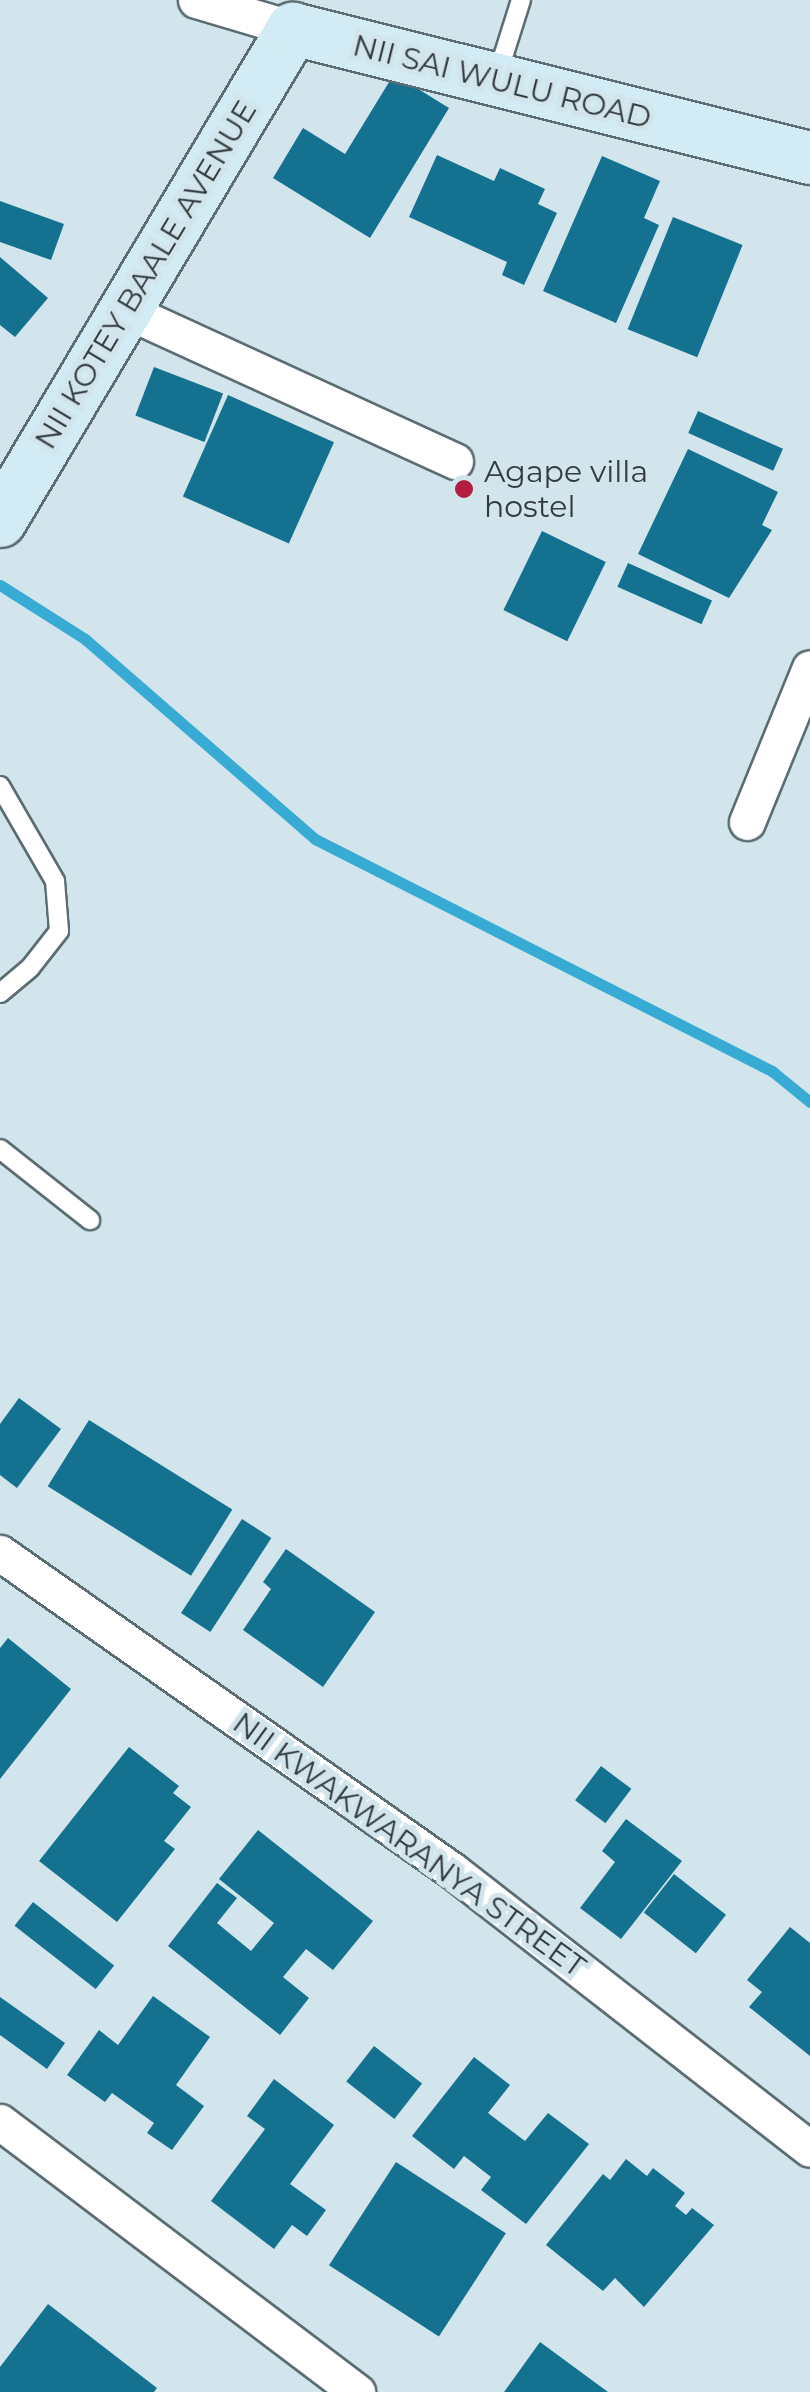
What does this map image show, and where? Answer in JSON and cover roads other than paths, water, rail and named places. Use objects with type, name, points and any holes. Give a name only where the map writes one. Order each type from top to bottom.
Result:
[{"type":"street","name":"NII SAI WULU ROAD","points":[[196,0],[496,82],[810,158]]},
{"type":"street","name":"NII KOTEY BAALE AVENUE","points":[[9,494],[125,310],[293,29]]},
{"type":"street","points":[[125,310],[455,460]]},
{"type":"street","points":[[747,822],[810,668]]},
{"type":"street","name":"NII KWAKWARANYA STREET","points":[[0,1553],[453,1871],[810,2149]]},
{"type":"street","points":[[0,2122],[356,2392]]},
{"type":"lane","points":[[496,82],[521,0]]},
{"type":"lane","points":[[0,786],[56,881],[59,931],[30,968],[0,993]]},
{"type":"lane","points":[[0,1148],[90,1220]]},
{"type":"waterway","points":[[0,585],[85,639],[315,839],[772,1071],[810,1102]]},
{"type":"place","name":"Agape villa hostel","points":[[464,489]]}]
